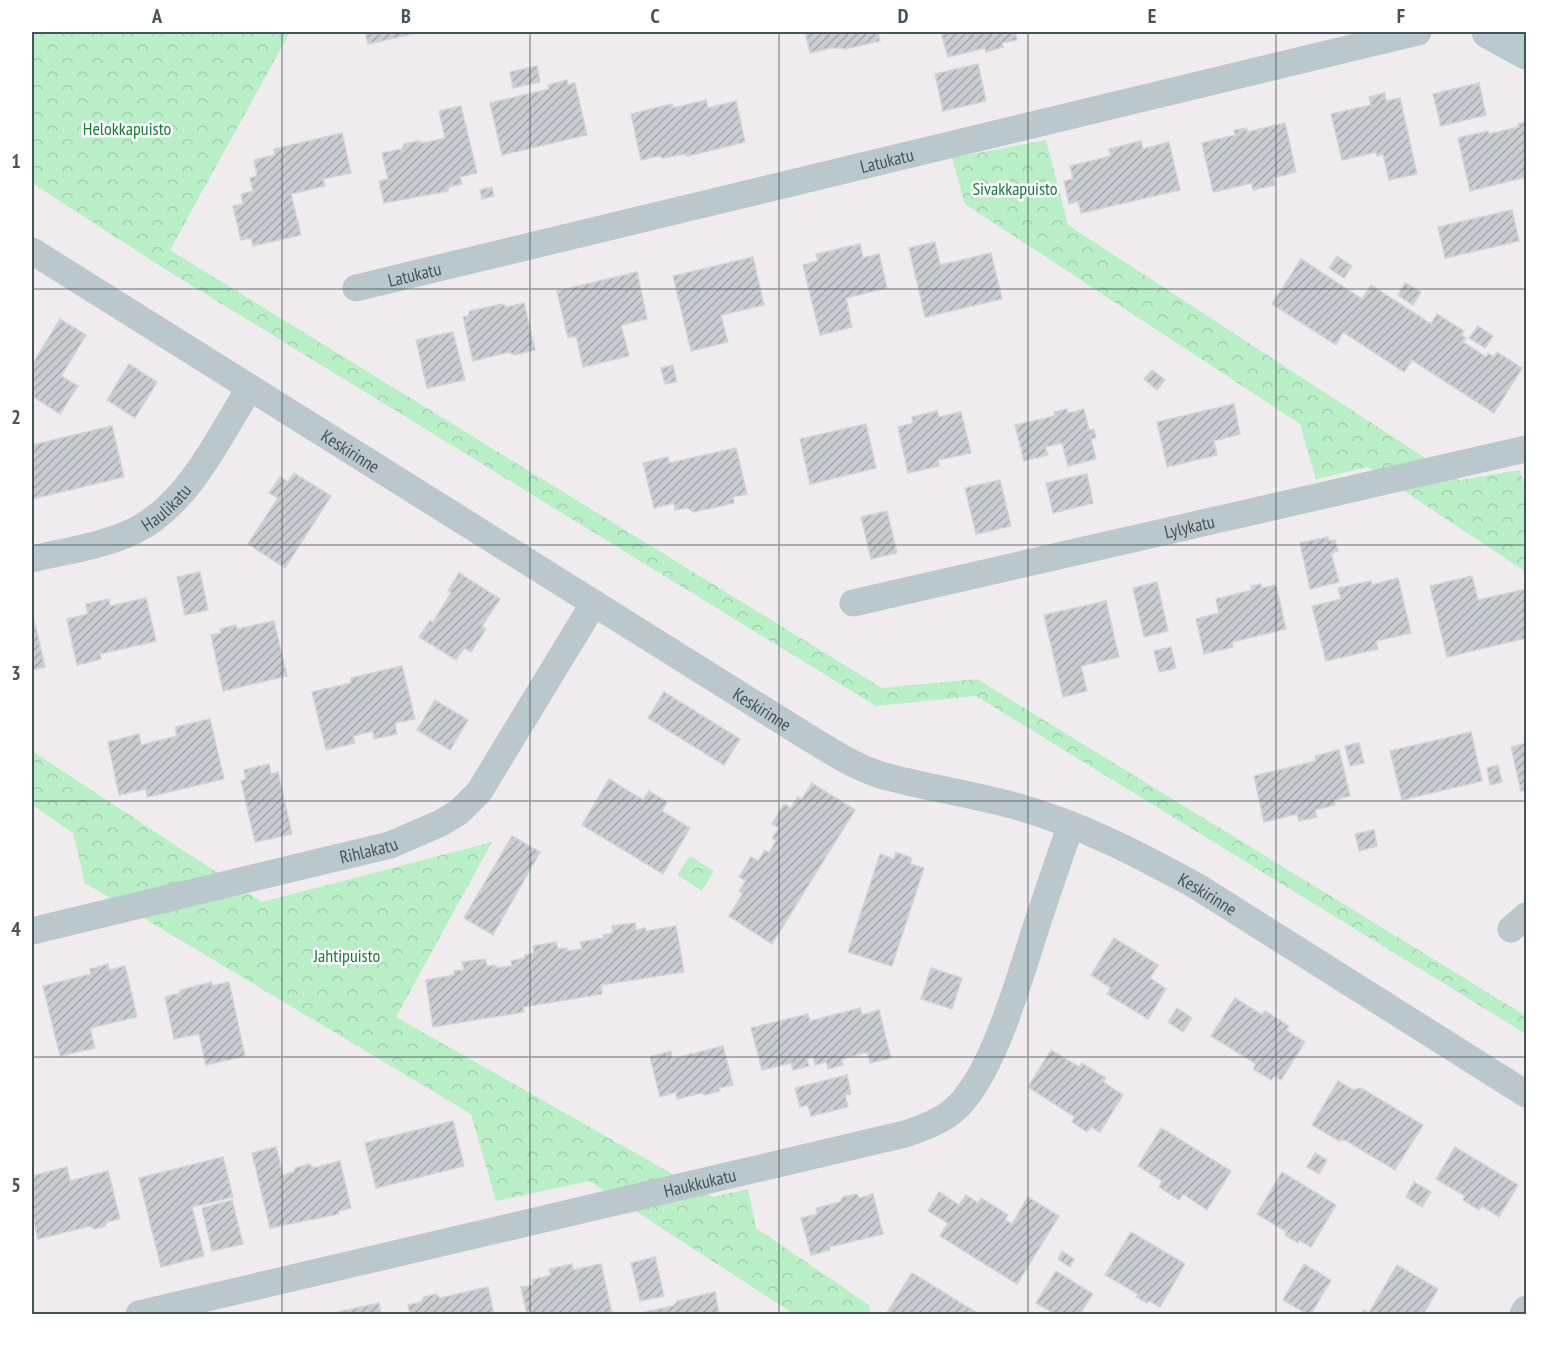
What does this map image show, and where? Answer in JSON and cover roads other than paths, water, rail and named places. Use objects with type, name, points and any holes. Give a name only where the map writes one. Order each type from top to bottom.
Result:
[{"type":"street","name":"Latukatu","points":[[356,288],[1418,32]]},
{"type":"street","points":[[1488,32],[1527,53]]},
{"type":"street","name":"Keskirinne","points":[[32,251],[249,389],[801,733],[858,766],[881,775],[1021,807],[1071,825],[1147,859],[1198,887],[1527,1094]]},
{"type":"street","name":"Haulikatu","points":[[32,559],[106,541],[134,532],[151,521],[173,503],[194,478],[249,389]]},
{"type":"street","name":"Lylykatu","points":[[854,603],[1527,449]]},
{"type":"street","name":"Rihlakatu","points":[[32,931],[390,845],[441,823],[459,812],[479,792],[594,603]]},
{"type":"street","name":"Haukkukatu","points":[[140,1314],[905,1134],[931,1124],[953,1110],[970,1093],[988,1058],[1011,1003],[1071,825]]},
{"type":"street","points":[[1523,1314],[1527,1309]]},
{"type":"park label","name":"Helokkapuisto","points":[[127,128]]},
{"type":"park label","name":"Sivakkapuisto","points":[[1015,188]]},
{"type":"park label","name":"Jahtipuisto","points":[[347,955]]}]
